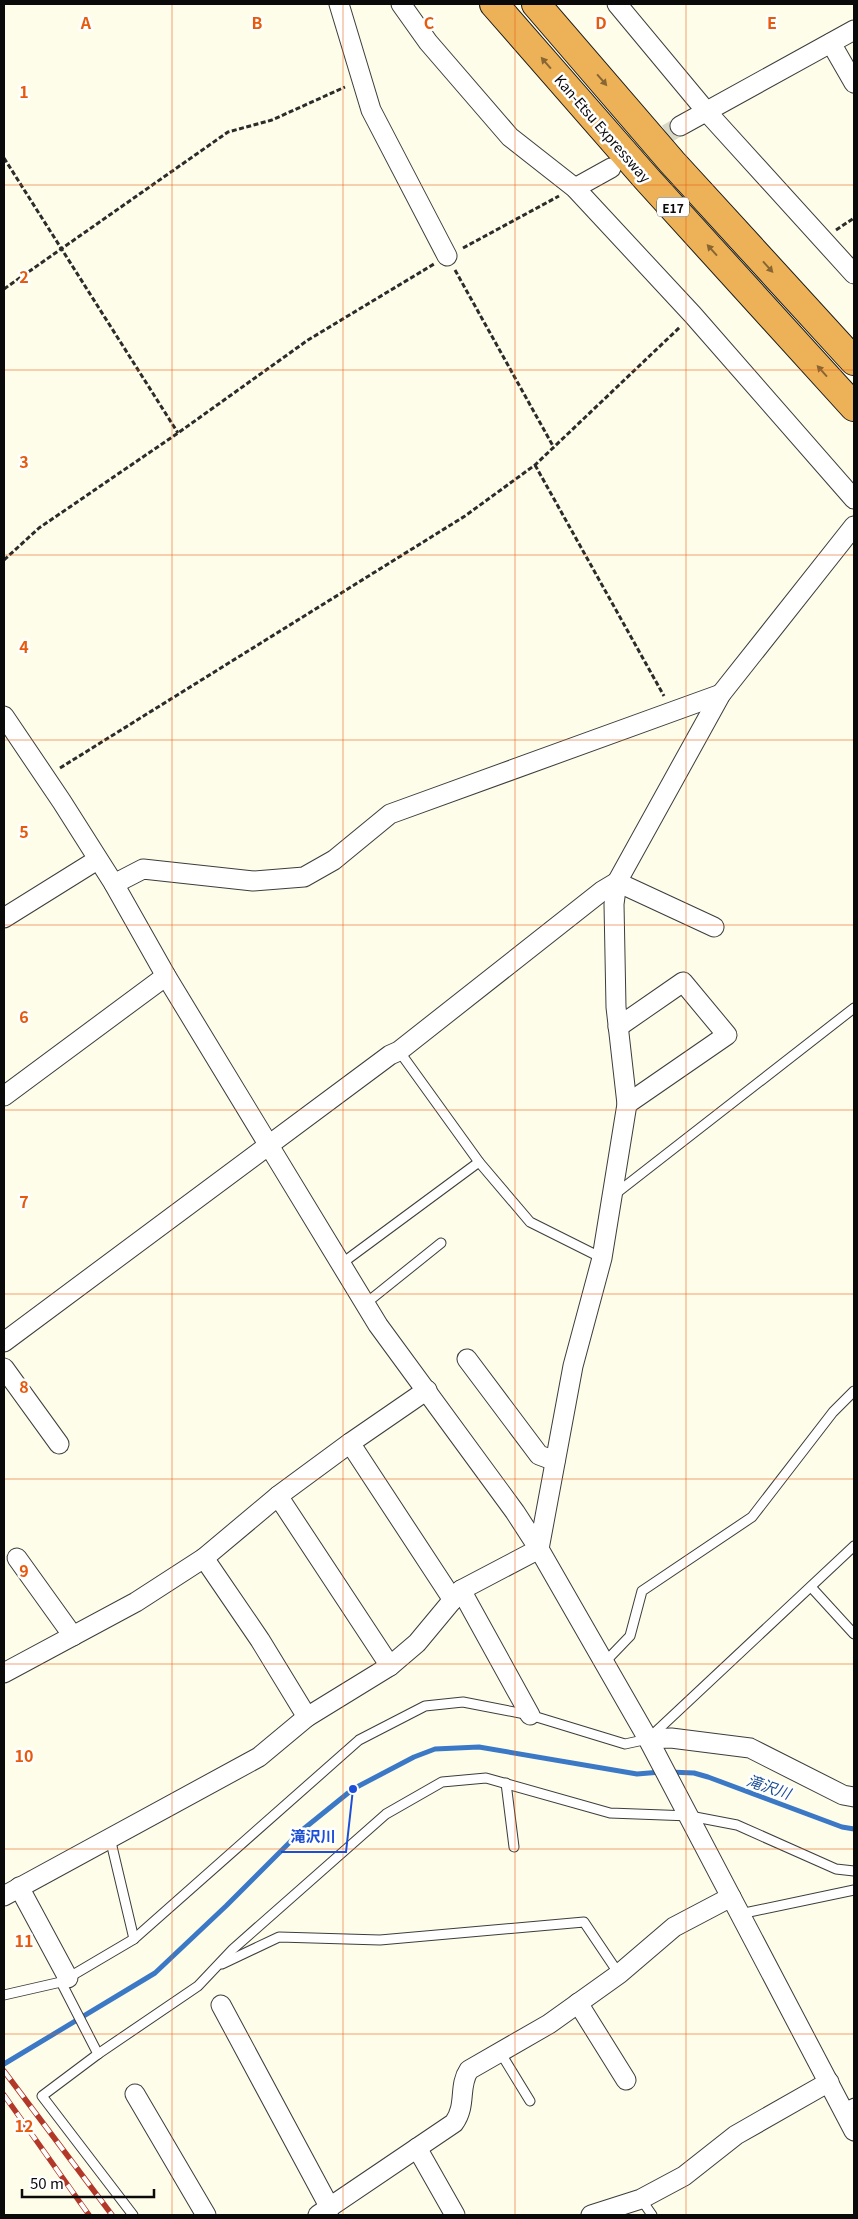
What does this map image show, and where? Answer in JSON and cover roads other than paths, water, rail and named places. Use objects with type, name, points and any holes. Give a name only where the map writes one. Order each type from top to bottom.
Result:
[{"type":"highway","name":"Kan-Etsu Expressway","points":[[494,4],[646,178],[854,407]]},
{"type":"highway","name":"E17","points":[[536,4],[672,162],[854,361]]},
{"type":"street","points":[[339,4],[360,80],[371,110],[448,256]]},
{"type":"street","points":[[401,4],[428,42],[510,137],[575,188],[693,315],[854,499]]},
{"type":"street","points":[[617,4],[706,111],[854,274]]},
{"type":"street","points":[[680,126],[854,30]]},
{"type":"street","points":[[831,43],[854,83]]},
{"type":"street","points":[[575,188],[611,168]]},
{"type":"street","points":[[539,1549],[573,1366],[602,1258],[627,1104],[616,1007],[614,904],[618,882],[721,694],[854,526]]},
{"type":"street","points":[[114,884],[143,869],[253,882],[304,877],[334,860],[390,814],[721,694]]},
{"type":"street","points":[[4,716],[114,884],[166,976],[378,1325],[427,1390],[539,1549],[605,1662],[690,1816],[829,2082],[848,2106],[854,2131]]},
{"type":"street","points":[[4,918],[97,860]]},
{"type":"street","points":[[618,882],[714,927]]},
{"type":"street","points":[[4,1342],[268,1145],[398,1051],[575,911],[618,882]]},
{"type":"street","points":[[4,1096],[166,976]]},
{"type":"street","points":[[618,1026],[683,982],[727,1035],[627,1104]]},
{"type":"street","points":[[467,1359],[540,1455],[555,1461]]},
{"type":"street","points":[[4,1368],[59,1444]]},
{"type":"street","points":[[4,1673],[136,1602],[204,1558],[278,1496],[427,1390]]},
{"type":"street","points":[[350,1443],[457,1595],[530,1716]]},
{"type":"street","points":[[278,1496],[390,1666]]},
{"type":"street","points":[[65,1980],[11,1892],[259,1757],[307,1717],[390,1666],[417,1643],[457,1595],[539,1549]]},
{"type":"street","points":[[17,1558],[73,1636]]},
{"type":"street","points":[[204,1558],[260,1640],[307,1717]]},
{"type":"street","points":[[648,1739],[671,1738],[750,1748],[843,1795],[854,1797]]},
{"type":"street","points":[[221,2005],[324,2212],[454,2123],[462,2108],[465,2076],[469,2070],[549,2024],[619,1974],[674,1927],[731,1897]]},
{"type":"street","points":[[578,2003],[626,2080]]},
{"type":"street","points":[[596,2215],[641,2199],[684,2176],[736,2135],[829,2082]]},
{"type":"street","points":[[135,2094],[206,2215]]},
{"type":"street","points":[[417,2148],[455,2215]]},
{"type":"lane","points":[[612,1196],[854,1008]]},
{"type":"lane","points":[[398,1051],[479,1162],[530,1222],[602,1258]]},
{"type":"lane","points":[[341,1264],[479,1162]]},
{"type":"lane","points":[[365,1304],[441,1244]]},
{"type":"lane","points":[[605,1662],[630,1636],[642,1591],[752,1517],[833,1412],[854,1391]]},
{"type":"lane","points":[[4,1994],[65,1980],[134,1940],[359,1740],[425,1706],[463,1702],[530,1716],[625,1744],[648,1739],[854,1546]]},
{"type":"lane","points":[[811,1587],[854,1634]]},
{"type":"lane","points":[[133,2215],[42,2096],[98,2054],[198,1986],[234,1949],[386,1814],[442,1782],[486,1778],[610,1812],[690,1816],[737,1825],[836,1869],[854,1871]]},
{"type":"lane","points":[[506,1783],[514,1847]]},
{"type":"lane","points":[[110,1838],[134,1940]]},
{"type":"lane","points":[[740,1914],[854,1890]]},
{"type":"lane","points":[[216,1967],[279,1937],[380,1940],[584,1922],[619,1974]]},
{"type":"lane","points":[[65,1980],[75,2008],[98,2054]]},
{"type":"lane","points":[[500,2052],[530,2101]]},
{"type":"lane","points":[[641,2199],[652,2215]]},
{"type":"waterway","name":"滝沢川","points":[[4,2064],[155,1973],[301,1831],[353,1789],[414,1757],[435,1749],[479,1747],[637,1774],[661,1772]]},
{"type":"waterway","name":"滝沢川","points":[[669,1772],[694,1773],[708,1777],[842,1827],[854,1829]]},
{"type":"tunnel","points":[[619,163],[680,126]]},
{"type":"railway","points":[[4,2071],[112,2215]]},
{"type":"railway","points":[[4,2095],[89,2215]]},
{"type":"place","name":"滝沢川","points":[[353,1789]]}]
